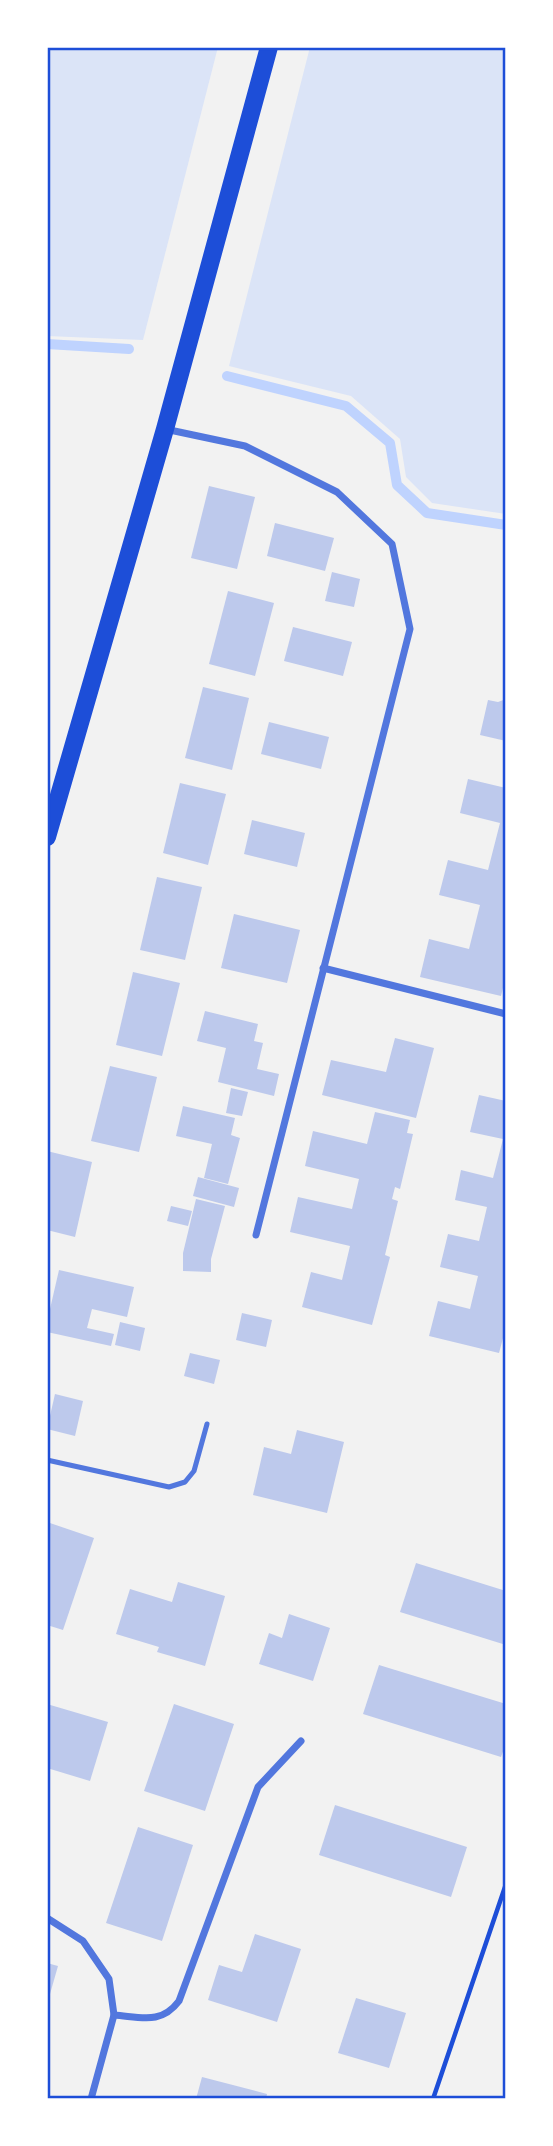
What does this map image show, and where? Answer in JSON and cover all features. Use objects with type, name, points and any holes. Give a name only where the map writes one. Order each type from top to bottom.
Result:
[{"type":"main road","points":[[47,837],[164,429],[269,47]]},
{"type":"street","points":[[164,429],[245,446],[337,492],[392,544],[410,629],[256,1235]]},
{"type":"street","points":[[323,968],[506,1014]]},
{"type":"street","points":[[114,2015],[154,2018],[170,2014],[179,2001],[258,1787],[301,1741]]},
{"type":"street","points":[[47,1918],[83,1941],[109,1979],[114,2015],[91,2099]]},
{"type":"lane","points":[[47,1460],[169,1487],[185,1482],[194,1471],[207,1424]]},
{"type":"path","points":[[433,2099],[506,1884]]},
{"type":"shaded area","points":[[47,47],[218,47],[143,340],[47,336]]},
{"type":"shaded area","points":[[310,47],[506,47],[506,514],[432,503],[406,477],[400,439],[351,396],[229,366]]},
{"type":"building","points":[[209,486],[255,497],[237,569],[191,558]]},
{"type":"building","points":[[275,523],[334,538],[325,571],[267,556]]},
{"type":"building","points":[[332,572],[360,579],[354,607],[325,601]]},
{"type":"building","points":[[228,591],[274,603],[255,676],[209,664]]},
{"type":"building","points":[[293,627],[352,642],[343,676],[284,661]]},
{"type":"building","points":[[203,687],[249,698],[232,770],[185,758]]},
{"type":"building","points":[[506,699],[506,741],[480,735],[488,700],[498,702]]},
{"type":"building","points":[[269,722],[329,737],[321,769],[261,754]]},
{"type":"building","points":[[468,779],[506,788],[506,976],[501,996],[420,977],[429,939],[469,949],[480,905],[439,895],[448,860],[488,870],[500,823],[460,813]]},
{"type":"building","points":[[180,783],[226,794],[208,865],[163,853]]},
{"type":"building","points":[[252,820],[305,833],[297,867],[244,854]]},
{"type":"building","points":[[157,877],[202,887],[185,960],[140,950]]},
{"type":"building","points":[[234,914],[300,930],[287,983],[221,968]]},
{"type":"building","points":[[133,972],[180,983],[162,1056],[116,1045]]},
{"type":"building","points":[[205,1011],[258,1024],[254,1041],[263,1043],[257,1069],[279,1074],[274,1096],[218,1082],[226,1048],[197,1041]]},
{"type":"building","points":[[395,1038],[434,1048],[416,1118],[322,1095],[331,1060],[386,1072]]},
{"type":"building","points":[[110,1066],[157,1077],[139,1152],[91,1141]]},
{"type":"building","points":[[231,1088],[248,1092],[242,1116],[226,1113]]},
{"type":"building","points":[[479,1095],[506,1101],[506,1327],[499,1353],[429,1336],[438,1301],[470,1309],[478,1276],[440,1267],[448,1234],[479,1241],[487,1207],[455,1200],[461,1170],[493,1178],[503,1139],[470,1132]]},
{"type":"building","points":[[183,1106],[235,1118],[231,1135],[240,1138],[228,1184],[204,1178],[212,1144],[176,1136]]},
{"type":"building","points":[[375,1112],[410,1120],[407,1133],[413,1134],[400,1189],[395,1187],[392,1199],[398,1201],[385,1255],[390,1257],[372,1325],[302,1307],[311,1272],[342,1280],[350,1246],[290,1232],[298,1197],[352,1209],[359,1179],[305,1166],[313,1131],[367,1144]]},
{"type":"building","points":[[47,1151],[92,1162],[75,1237],[47,1230]]},
{"type":"building","points":[[198,1177],[239,1188],[234,1207],[193,1196]]},
{"type":"building","points":[[196,1199],[225,1206],[211,1259],[211,1272],[183,1271],[183,1253]]},
{"type":"building","points":[[171,1206],[192,1211],[188,1226],[167,1221]]},
{"type":"building","points":[[59,1270],[134,1287],[127,1317],[92,1309],[87,1328],[114,1334],[111,1346],[47,1332]]},
{"type":"building","points":[[242,1313],[272,1320],[266,1347],[236,1340]]},
{"type":"building","points":[[120,1322],[145,1328],[140,1351],[115,1345]]},
{"type":"building","points":[[190,1353],[220,1360],[214,1384],[184,1376]]},
{"type":"building","points":[[55,1394],[83,1401],[75,1436],[47,1429]]},
{"type":"building","points":[[297,1430],[344,1442],[327,1513],[253,1495],[264,1447],[291,1454]]},
{"type":"building","points":[[47,1522],[94,1538],[63,1630],[47,1625]]},
{"type":"building","points":[[416,1563],[506,1591],[506,1645],[400,1612]]},
{"type":"building","points":[[178,1582],[225,1596],[205,1666],[157,1652],[159,1647],[116,1634],[130,1589],[172,1602]]},
{"type":"building","points":[[289,1614],[330,1628],[313,1681],[259,1664],[269,1633],[282,1638]]},
{"type":"building","points":[[379,1665],[506,1704],[506,1743],[501,1757],[363,1714]]},
{"type":"building","points":[[47,1704],[108,1722],[90,1781],[47,1768]]},
{"type":"building","points":[[174,1704],[234,1724],[205,1811],[144,1791]]},
{"type":"building","points":[[335,1805],[467,1847],[451,1897],[319,1855]]},
{"type":"building","points":[[138,1827],[193,1845],[162,1941],[106,1923]]},
{"type":"building","points":[[255,1934],[301,1949],[277,2022],[208,2000],[219,1965],[242,1972]]},
{"type":"building","points":[[47,1963],[58,1966],[48,2001],[47,2001]]},
{"type":"building","points":[[356,1998],[406,2013],[389,2068],[338,2053]]},
{"type":"building","points":[[202,2077],[267,2094],[266,2099],[196,2099]]},
{"type":"waterway","points":[[47,344],[129,349]]},
{"type":"waterway","points":[[227,376],[346,406],[390,443],[397,485],[427,513],[506,525]]}]
